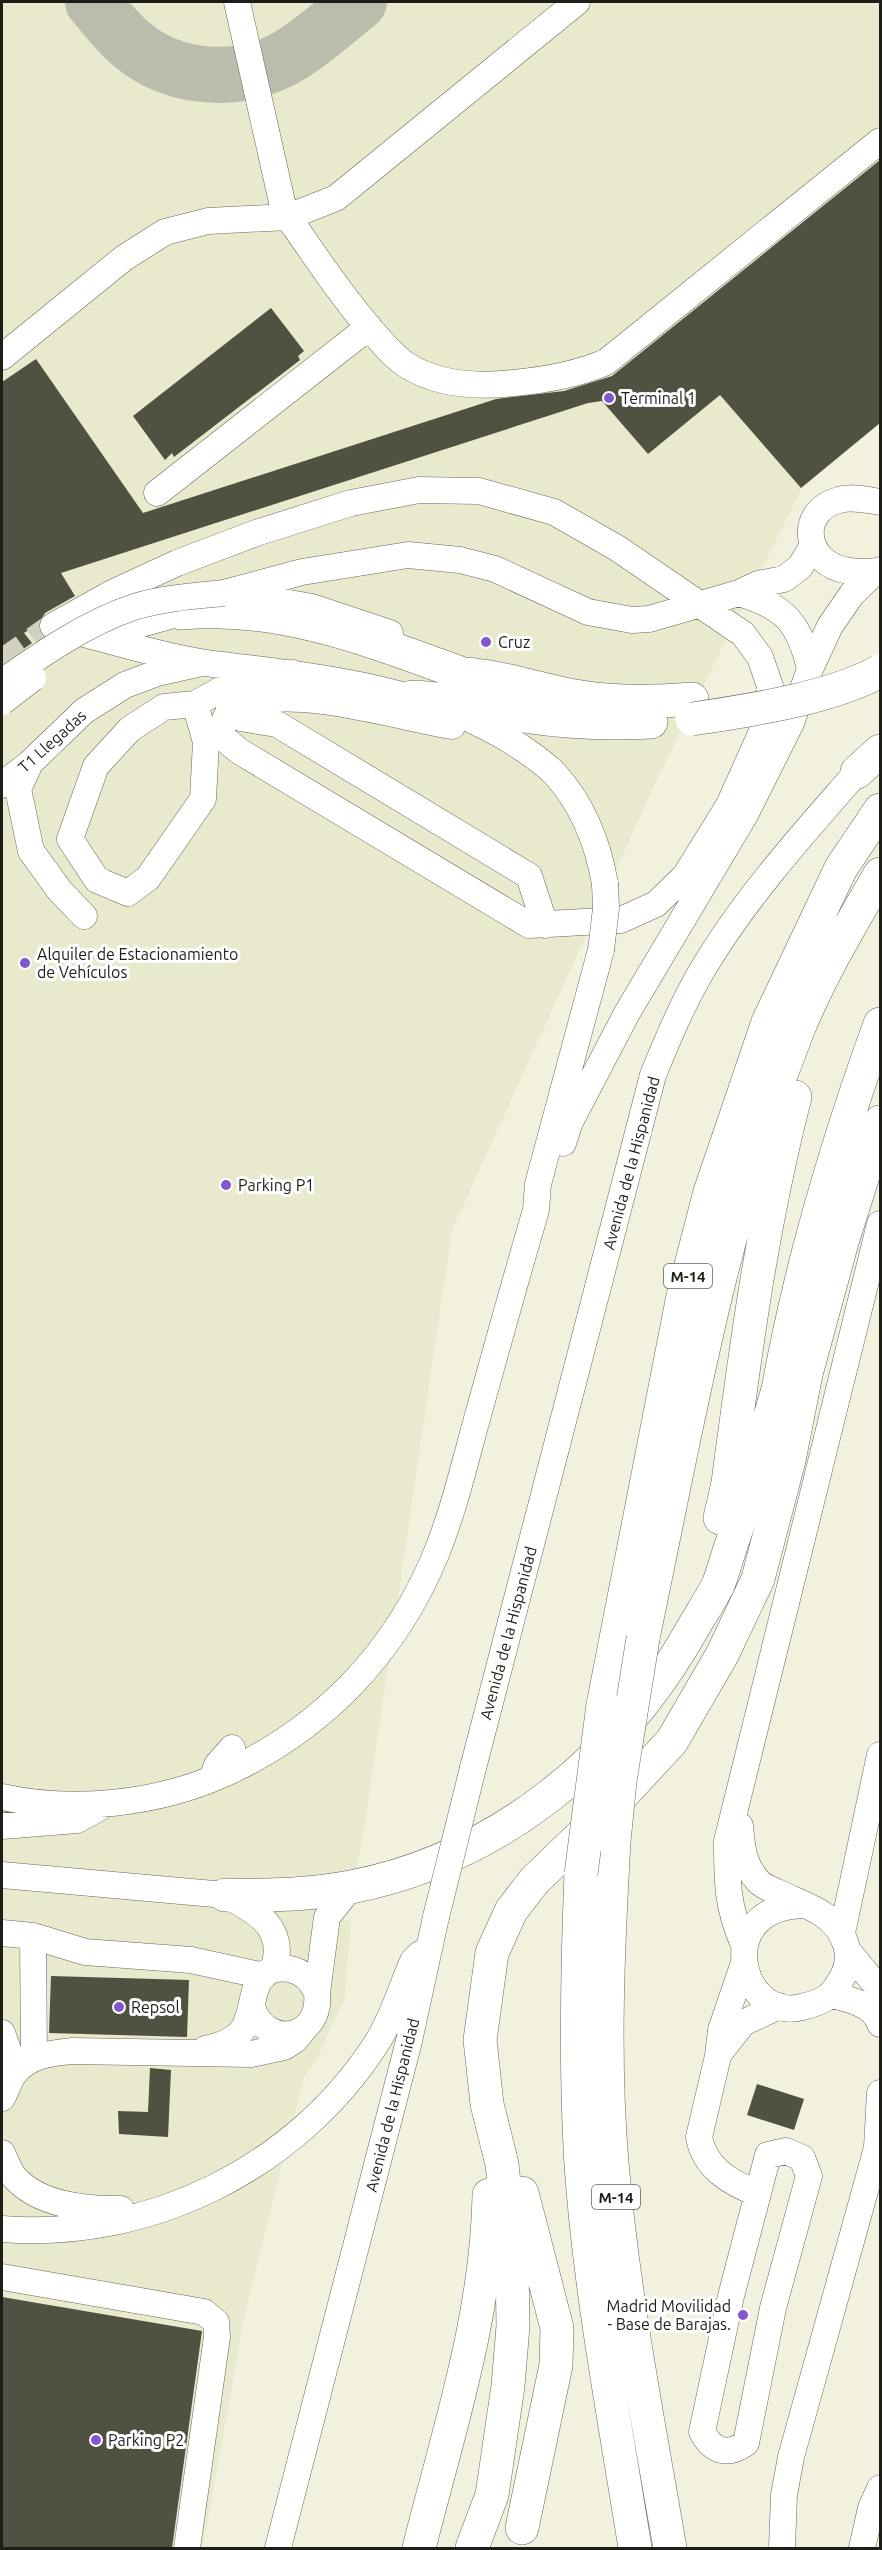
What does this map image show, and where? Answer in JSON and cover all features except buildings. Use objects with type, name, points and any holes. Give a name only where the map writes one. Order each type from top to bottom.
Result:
[{"type":"highway","points":[[181,613],[226,611],[318,625],[463,674],[486,675],[582,697],[656,702],[692,709],[746,695],[792,687],[880,659]]},
{"type":"highway","points":[[412,697],[434,698],[531,718],[593,722],[692,709],[790,701],[830,690],[880,670]]},
{"type":"highway","name":"M-14","points":[[635,2548],[598,2310],[581,2167],[576,1983],[581,1874],[603,1705],[683,1296],[710,1192],[768,1022],[842,868],[880,810]]},
{"type":"highway","name":"M-14","points":[[670,2548],[634,2339],[612,2163],[607,1965],[620,1781],[643,1638],[714,1301],[748,1171],[799,1029],[831,962],[880,874]]},
{"type":"highway","points":[[680,1652],[709,1566],[721,1514],[762,1245],[778,1161],[797,1085],[816,1032],[831,962]]},
{"type":"highway","points":[[225,1895],[289,1896],[351,1887],[409,1871],[464,1849],[526,1814],[564,1786],[608,1746],[647,1701],[680,1652],[718,1585],[779,1386],[829,1178],[880,1024]]},
{"type":"highway","points":[[419,2548],[474,2330],[486,2263],[489,2197],[486,2157],[487,2104],[480,2040],[492,1953],[511,1911],[534,1881],[610,1808],[672,1741],[723,1655],[758,1579],[789,1460],[806,1374],[842,1242],[880,1122]]},
{"type":"highway","points":[[723,1655],[761,1493],[779,1386]]},
{"type":"highway","points":[[486,2005],[523,2197],[557,2328],[556,2365],[522,2528]]},
{"type":"highway","points":[[472,2548],[492,2495],[508,2386],[513,2326],[512,2260],[502,2164],[487,2104]]},
{"type":"street","points":[[237,2],[288,218],[346,301],[369,327],[406,365],[444,380],[486,385],[531,382],[581,373],[606,362],[880,141]]},
{"type":"street","points":[[2,357],[124,258],[165,232],[208,221],[288,218],[336,198],[577,2]]},
{"type":"street","points":[[157,493],[369,327]]},
{"type":"street","points":[[293,674],[243,694],[225,713],[220,735],[239,751],[529,925],[545,925],[621,920],[656,904],[685,876],[729,805],[764,727],[770,686],[760,657],[743,634],[617,548],[554,512],[479,491],[419,490],[351,503],[217,548],[141,579],[53,626],[203,662],[260,668],[293,674],[412,697],[497,732],[545,764],[572,796],[581,810],[598,850],[605,884],[606,908],[601,950],[537,1184],[536,1210]]},
{"type":"street","points":[[876,498],[838,500],[825,507],[814,520],[811,530],[812,547],[823,562],[836,569],[878,571]]},
{"type":"street","points":[[2,682],[102,620],[134,607],[166,599],[224,593],[302,572],[364,560],[434,556],[495,569],[573,606],[607,616],[632,620],[649,619],[739,593],[758,584],[784,579],[800,567],[812,547]]},
{"type":"street","points":[[2,1797],[27,1802],[110,1802],[146,1798],[212,1779],[276,1747],[332,1704],[380,1653],[409,1609],[436,1553],[453,1506],[536,1210],[548,1187],[570,1122],[627,1013],[746,813],[790,723],[810,669],[830,626],[846,602],[878,571]]},
{"type":"street","points":[[2,702],[71,651],[119,630],[181,613],[224,593],[277,599],[358,620],[465,662],[486,675]]},
{"type":"street","points":[[739,593],[766,601],[788,618],[804,642],[810,669]]},
{"type":"street","name":"T1 Llegadas","points":[[2,785],[30,763],[84,711],[125,685],[157,673],[203,662]]},
{"type":"street","points":[[195,704],[206,742],[202,799],[148,878],[128,893],[97,880],[70,839],[96,766],[130,729],[164,707],[195,704],[260,668]]},
{"type":"street","points":[[157,673],[164,707]]},
{"type":"street","points":[[239,751],[240,718],[256,704],[280,699],[317,700],[441,724],[497,732]]},
{"type":"street","points":[[240,718],[277,724],[529,876],[545,925]]},
{"type":"street","name":"Avenida de la Hispanidad","points":[[278,2548],[409,2041],[430,1942],[473,1768],[653,1075],[676,1019],[708,960],[768,875],[869,762]]},
{"type":"street","points":[[30,763],[18,789],[31,851],[60,891],[84,916]]},
{"type":"street","points":[[880,1224],[727,1841],[727,1885],[732,1919],[744,1954],[749,1980],[760,1995],[779,2006],[797,2009],[820,2003],[832,1995],[847,1969],[845,1942],[880,1755]]},
{"type":"street","points":[[858,1312],[880,1298]]},
{"type":"street","points":[[212,1779],[217,1765],[232,1748]]},
{"type":"street","points":[[736,1798],[743,1859],[759,1883],[831,1919],[880,1990]]},
{"type":"street","points":[[2,1807],[27,1802]]},
{"type":"street","points":[[2,1826],[77,1820],[110,1802]]},
{"type":"street","points":[[758,2193],[727,2178],[709,2164],[700,2148],[699,2137],[718,2056],[721,2030],[751,1929],[763,1916],[785,1906],[810,1907],[833,1896],[860,1857]]},
{"type":"street","points":[[2,1875],[225,1895],[248,1907],[263,1919],[274,1933],[277,1942],[268,1973],[256,1985],[248,2023],[238,2035],[216,2047],[187,2053]]},
{"type":"street","points":[[2,1887],[48,1880]]},
{"type":"street","points":[[11,2086],[72,2050],[251,2054],[271,2051],[295,2040],[316,2013],[327,1917],[351,1887]]},
{"type":"street","points":[[7,1924],[33,1936],[85,1952],[191,1960],[268,1973],[296,1970],[313,1983],[317,1993]]},
{"type":"street","points":[[11,2086],[33,1936]]},
{"type":"street","points":[[2,2229],[26,2231],[100,2224],[170,2208],[226,2183],[267,2158],[335,2097],[378,2043],[413,1961],[430,1942]]},
{"type":"street","points":[[832,1995],[853,2000],[868,2008],[879,2018],[880,2024]]},
{"type":"street","points":[[718,2056],[743,2023],[779,2006]]},
{"type":"street","points":[[252,2007],[263,2026],[272,2032],[284,2035],[304,2029]]},
{"type":"street","points":[[2,2033],[11,2086]]},
{"type":"street","points":[[782,2548],[784,2495],[791,2457],[879,2142],[880,2093]]},
{"type":"street","points":[[786,2151],[802,2158],[809,2176],[773,2308],[746,2443],[736,2450],[721,2451],[708,2444],[702,2432],[731,2296],[758,2193],[768,2155],[786,2151]]},
{"type":"street","points":[[2,2153],[13,2176],[27,2189],[64,2204],[101,2210],[170,2208]]},
{"type":"street","points":[[2,2277],[204,2312],[216,2322],[217,2337],[187,2548]]},
{"type":"street","points":[[862,2548],[871,2508],[880,2488]]},
{"type":"street","points":[[874,2548],[880,2519]]},
{"type":"shaded area","points":[[2,2],[880,2],[880,423],[801,489],[653,788],[452,1230],[362,1843],[343,1919],[351,1921],[345,1998],[314,2064],[304,2077],[244,2319],[203,2548],[2,2548]]},
{"type":"taxiway","points":[[93,2],[130,43],[148,56],[168,66],[210,75],[254,70],[274,63],[303,47],[359,2]]},
{"type":"tunnel","points":[[2,662],[53,626]]},
{"type":"place","name":"Terminal 1","points":[[609,398]]},
{"type":"place","name":"Cruz","points":[[486,642]]},
{"type":"place","name":"Alquiler de Estacionamiento de Vehículos","points":[[25,963]]},
{"type":"place","name":"Parking P1","points":[[226,1185]]},
{"type":"place","name":"Repsol","points":[[119,2007]]},
{"type":"place","name":"Madrid Movilidad - Base de Barajas.","points":[[743,2315]]},
{"type":"place","name":"Parking P2","points":[[96,2440]]}]
